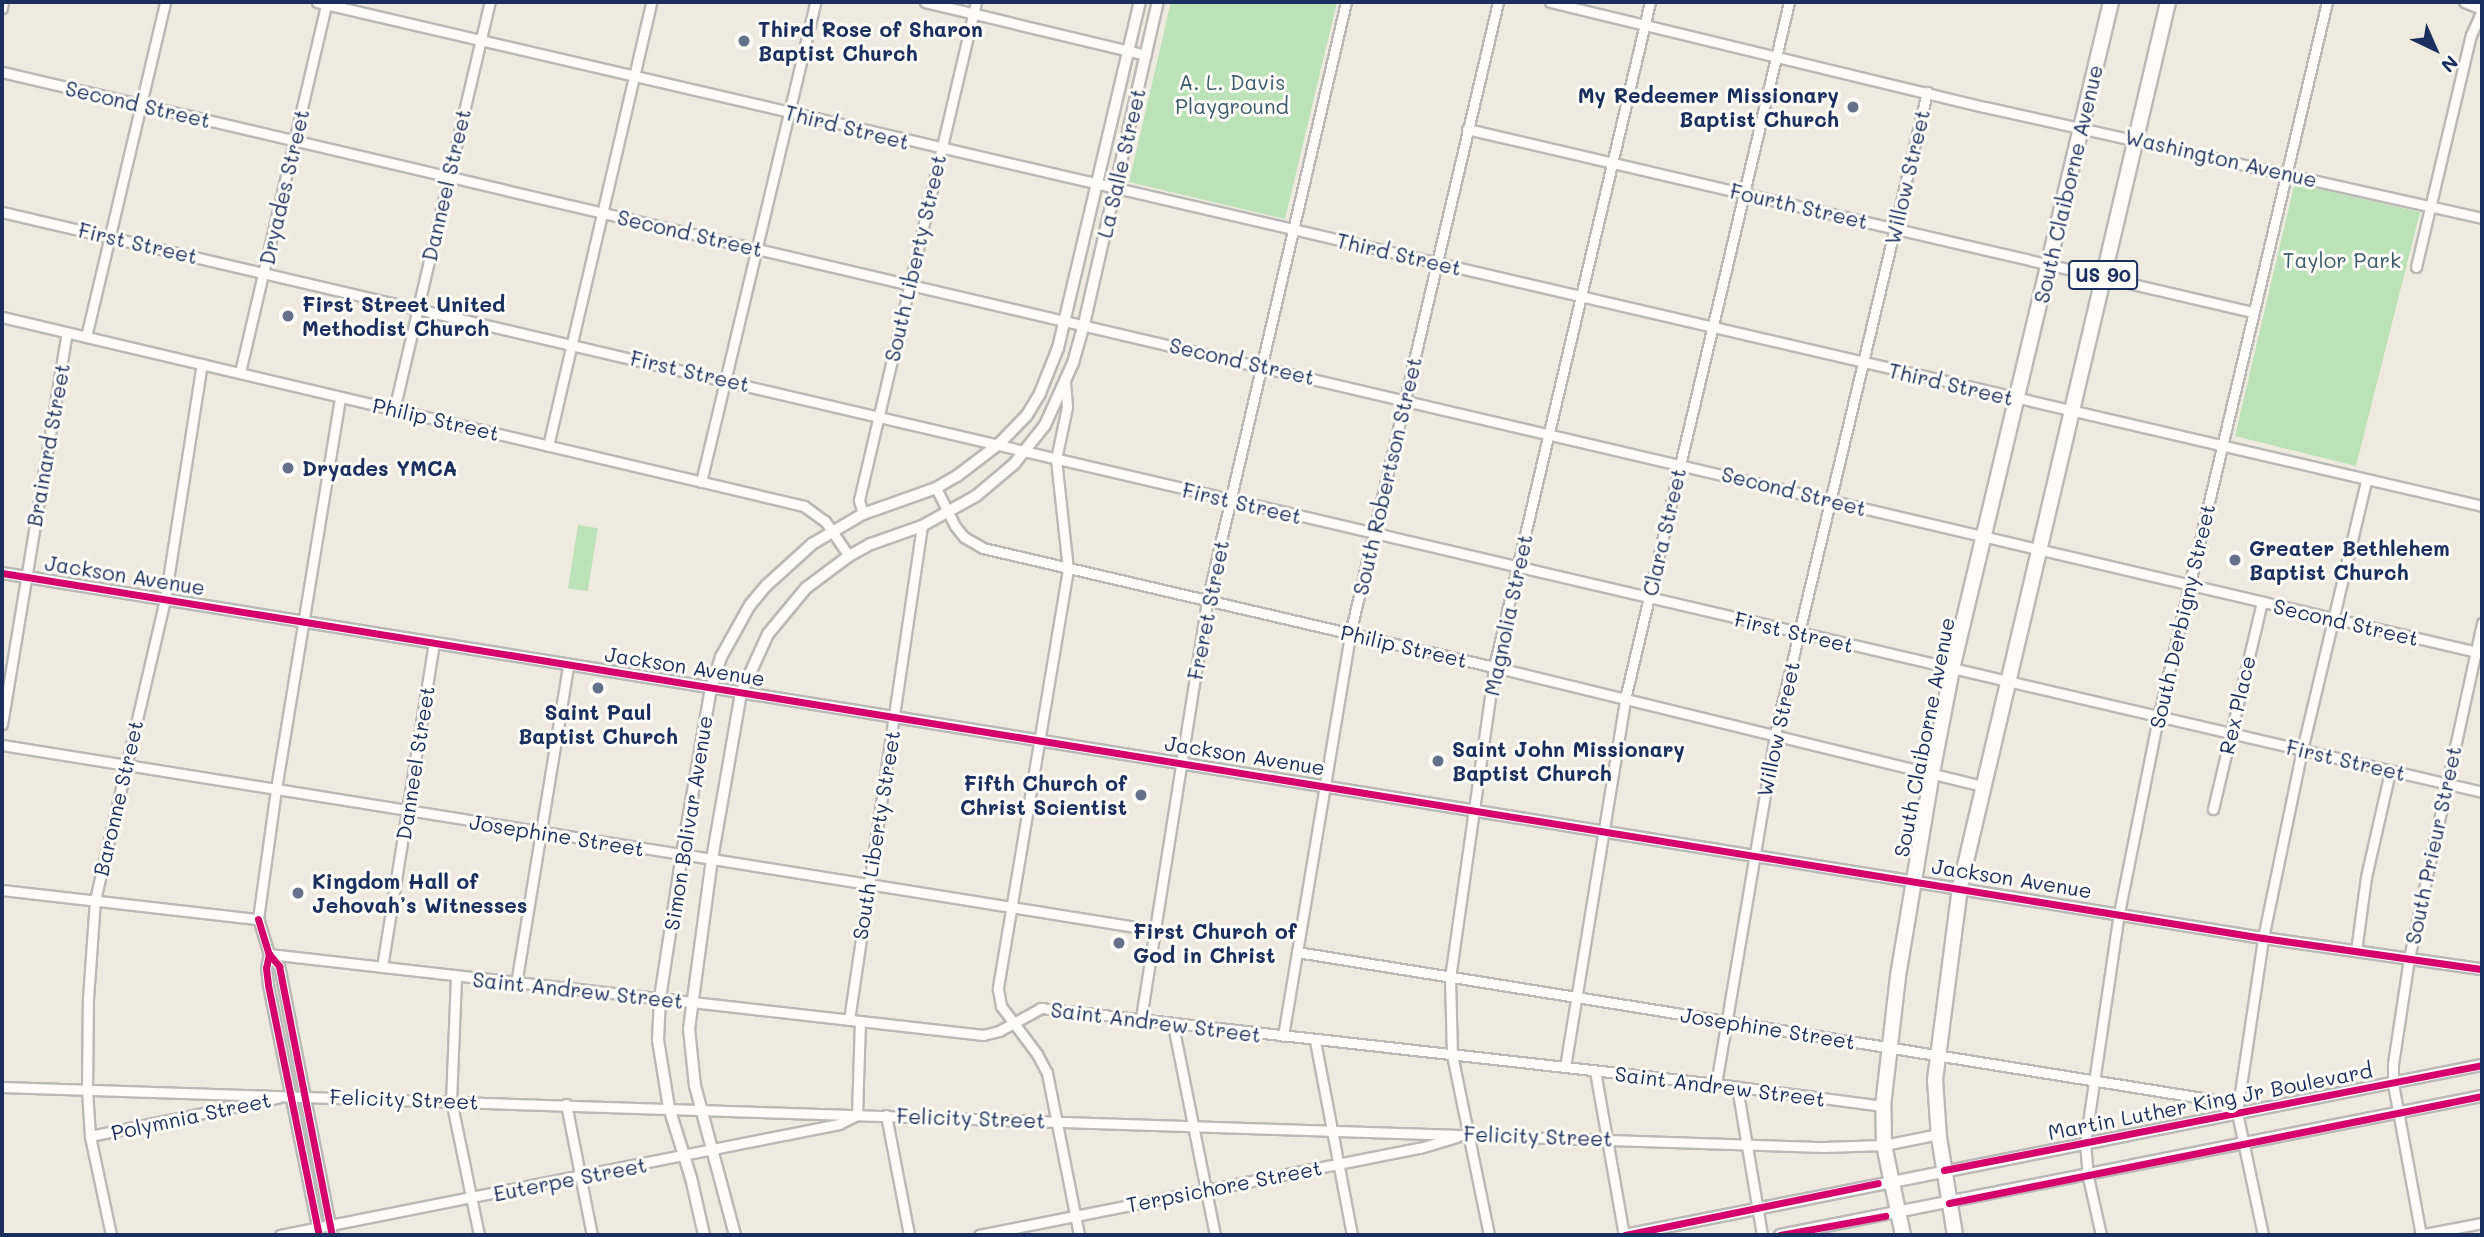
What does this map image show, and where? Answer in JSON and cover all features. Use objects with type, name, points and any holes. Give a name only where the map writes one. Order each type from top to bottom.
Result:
[{"type":"main road","name":"South Claiborne Avenue","points":[[1902,1234],[1884,1145],[1883,1106],[1887,1047],[1931,773],[1952,669],[2111,2]]},
{"type":"main road","name":"US 90","points":[[1955,1235],[1939,1134],[1936,1055],[1960,887],[2168,2]]},
{"type":"street","points":[[2,8],[3,2]]},
{"type":"street","points":[[86,337],[165,2]]},
{"type":"street","name":"Danneel Street","points":[[394,410],[490,2]]},
{"type":"street","points":[[548,446],[651,2]]},
{"type":"street","points":[[701,482],[814,2]]},
{"type":"street","points":[[925,2],[1146,55]]},
{"type":"street","name":"South Liberty Street","points":[[863,513],[859,500],[907,284],[976,2]]},
{"type":"street","name":"La Salle Street","points":[[1065,321],[1140,2]]},
{"type":"street","name":"La Salle Street","points":[[1084,324],[1158,2]]},
{"type":"street","name":"Freret Street","points":[[1141,1018],[1207,601],[1346,2]]},
{"type":"street","name":"South Robertson Street","points":[[1283,1036],[1350,634],[1497,2]]},
{"type":"street","name":"Washington Avenue","points":[[1550,2],[1776,58],[2482,218]]},
{"type":"street","name":"Magnolia Street","points":[[1489,1235],[1452,1055],[1450,978],[1494,667],[1650,2]]},
{"type":"street","name":"Clara Street","points":[[1565,1067],[1625,699],[1789,2]]},
{"type":"street","name":"South Derbigny Street","points":[[2101,1235],[2088,1177],[2085,1143],[2119,913],[2158,718],[2326,2]]},
{"type":"street","points":[[2416,267],[2471,35],[2482,10],[2465,2]]},
{"type":"street","name":"Third Street","points":[[324,3],[941,149],[2482,506]]},
{"type":"street","name":"Dryades Street","points":[[240,372],[295,141],[324,3]]},
{"type":"street","name":"Second Street","points":[[2,72],[1549,432],[2479,653]]},
{"type":"street","name":"Willow Street","points":[[1716,1084],[1775,734],[1927,92]]},
{"type":"street","name":"Fourth Street","points":[[1467,129],[2253,312]]},
{"type":"street","name":"First Street","points":[[2,212],[726,379],[878,418],[999,444],[2006,683],[2482,792]]},
{"type":"street","name":"Philip Street","points":[[2,317],[804,506],[815,511],[849,555]]},
{"type":"street","name":"Simon Bolivar Avenue","points":[[704,1235],[669,1108],[660,1059],[660,998],[711,688],[731,635],[750,605],[785,567],[831,530],[863,513],[936,488],[999,444],[1027,415],[1040,393],[1065,321]]},
{"type":"street","name":"Simon Bolivar Avenue","points":[[734,1235],[690,1060],[690,1002],[741,693],[768,634],[806,588],[849,555],[948,513],[994,483],[1026,451],[1045,425],[1065,383],[1084,324]]},
{"type":"street","name":"Brainard Street","points":[[2,724],[67,332]]},
{"type":"street","name":"Baronne Street","points":[[111,1235],[90,1136],[86,1089],[88,999],[95,900],[164,599],[202,364]]},
{"type":"street","points":[[1065,383],[1067,407],[1056,459],[1068,569],[1037,738],[998,989],[1001,1006],[1044,1065],[1079,1235]]},
{"type":"street","points":[[332,1235],[279,966],[269,954],[258,919],[276,789],[340,397]]},
{"type":"street","points":[[2263,1235],[2237,1113],[2263,938],[2302,750],[2366,481]]},
{"type":"street","name":"Philip Street","points":[[936,488],[955,526],[973,543],[1068,569],[1494,667],[1983,786]]},
{"type":"street","name":"South Liberty Street","points":[[849,1020],[922,526]]},
{"type":"street","name":"Jackson Avenue","points":[[2,573],[2263,938],[2482,969]]},
{"type":"street","name":"Rex Place","points":[[2213,809],[2262,602]]},
{"type":"street","name":"South Prieur Street","points":[[2420,1235],[2393,1084],[2393,1064],[2409,958],[2445,784],[2479,653],[2482,623]]},
{"type":"street","name":"Danneel Street","points":[[382,967],[435,643]]},
{"type":"street","points":[[516,984],[568,664]]},
{"type":"street","name":"Josephine Street","points":[[2,745],[1153,930]]},
{"type":"street","points":[[2356,951],[2366,877],[2390,771]]},
{"type":"street","points":[[2,890],[258,919]]},
{"type":"street","name":"Josephine Street","points":[[1297,952],[2209,1099],[2237,1113]]},
{"type":"street","points":[[269,954],[266,968],[268,985],[318,1231]]},
{"type":"street","name":"Saint Andrew Street","points":[[269,954],[983,1035],[1012,1024],[1041,1008],[1315,1041],[1716,1084],[1883,1106]]},
{"type":"street","points":[[456,977],[451,1100],[479,1235]]},
{"type":"street","points":[[857,1115],[859,1021]]},
{"type":"street","points":[[1173,1025],[1215,1235]]},
{"type":"street","points":[[1315,1041],[1352,1235]]},
{"type":"street","name":"Martin Luther King Jr Boulevard","points":[[1624,1235],[2482,1065]]},
{"type":"street","points":[[1595,1072],[1624,1235]]},
{"type":"street","name":"Felicity Street","points":[[2,1087],[1745,1144],[1884,1145],[1939,1134]]},
{"type":"street","points":[[1737,1087],[1762,1235]]},
{"type":"street","name":"Polymnia Street","points":[[90,1136],[292,1095]]},
{"type":"street","points":[[1780,1235],[2088,1177],[2482,1096]]},
{"type":"street","points":[[566,1104],[592,1235]]},
{"type":"street","name":"Euterpe Street","points":[[280,1235],[318,1231],[330,1225],[714,1150],[839,1124],[857,1115]]},
{"type":"street","points":[[886,1115],[909,1235]]},
{"type":"street","name":"Terpsichore Street","points":[[979,1235],[1420,1148],[1468,1134]]},
{"type":"street","points":[[2420,1235],[2482,1223]]},
{"type":"green space","name":"A. L. Davis Playground","points":[[1171,2],[1337,2],[1285,219],[1129,182]]},
{"type":"green space","name":"Taylor Park","points":[[2297,184],[2420,212],[2356,466],[2235,436],[2294,186]]},
{"type":"green space","points":[[578,525],[598,528],[588,591],[568,588]]},
{"type":"cycle path","points":[[2,573],[2263,938],[2482,969]]},
{"type":"cycle path","points":[[258,919],[269,954],[279,966],[332,1235]]},
{"type":"cycle path","points":[[269,954],[266,968],[268,985],[319,1235]]},
{"type":"cycle path","points":[[1944,1170],[2482,1065]]},
{"type":"cycle path","points":[[1949,1203],[2482,1096]]},
{"type":"cycle path","points":[[1625,1235],[1878,1183]]},
{"type":"cycle path","points":[[1780,1235],[1885,1216]]},
{"type":"place","name":"Third Rose of Sharon Baptist Church","points":[[744,41]]},
{"type":"place","name":"My Redeemer Missionary Baptist Church","points":[[1853,107]]},
{"type":"place","name":"First Street United Methodist Church","points":[[288,316]]},
{"type":"place","name":"Dryades YMCA","points":[[288,468]]},
{"type":"place","name":"Greater Bethlehem Baptist Church","points":[[2235,560]]},
{"type":"place","name":"Saint Paul Baptist Church","points":[[598,688]]},
{"type":"place","name":"Saint John Missionary Baptist Church","points":[[1438,761]]},
{"type":"place","name":"Fifth Church of Christ Scientist","points":[[1141,795]]},
{"type":"place","name":"Kingdom Hall of Jehovah’s Witnesses","points":[[298,893]]},
{"type":"place","name":"First Church of God in Christ","points":[[1119,943]]}]
